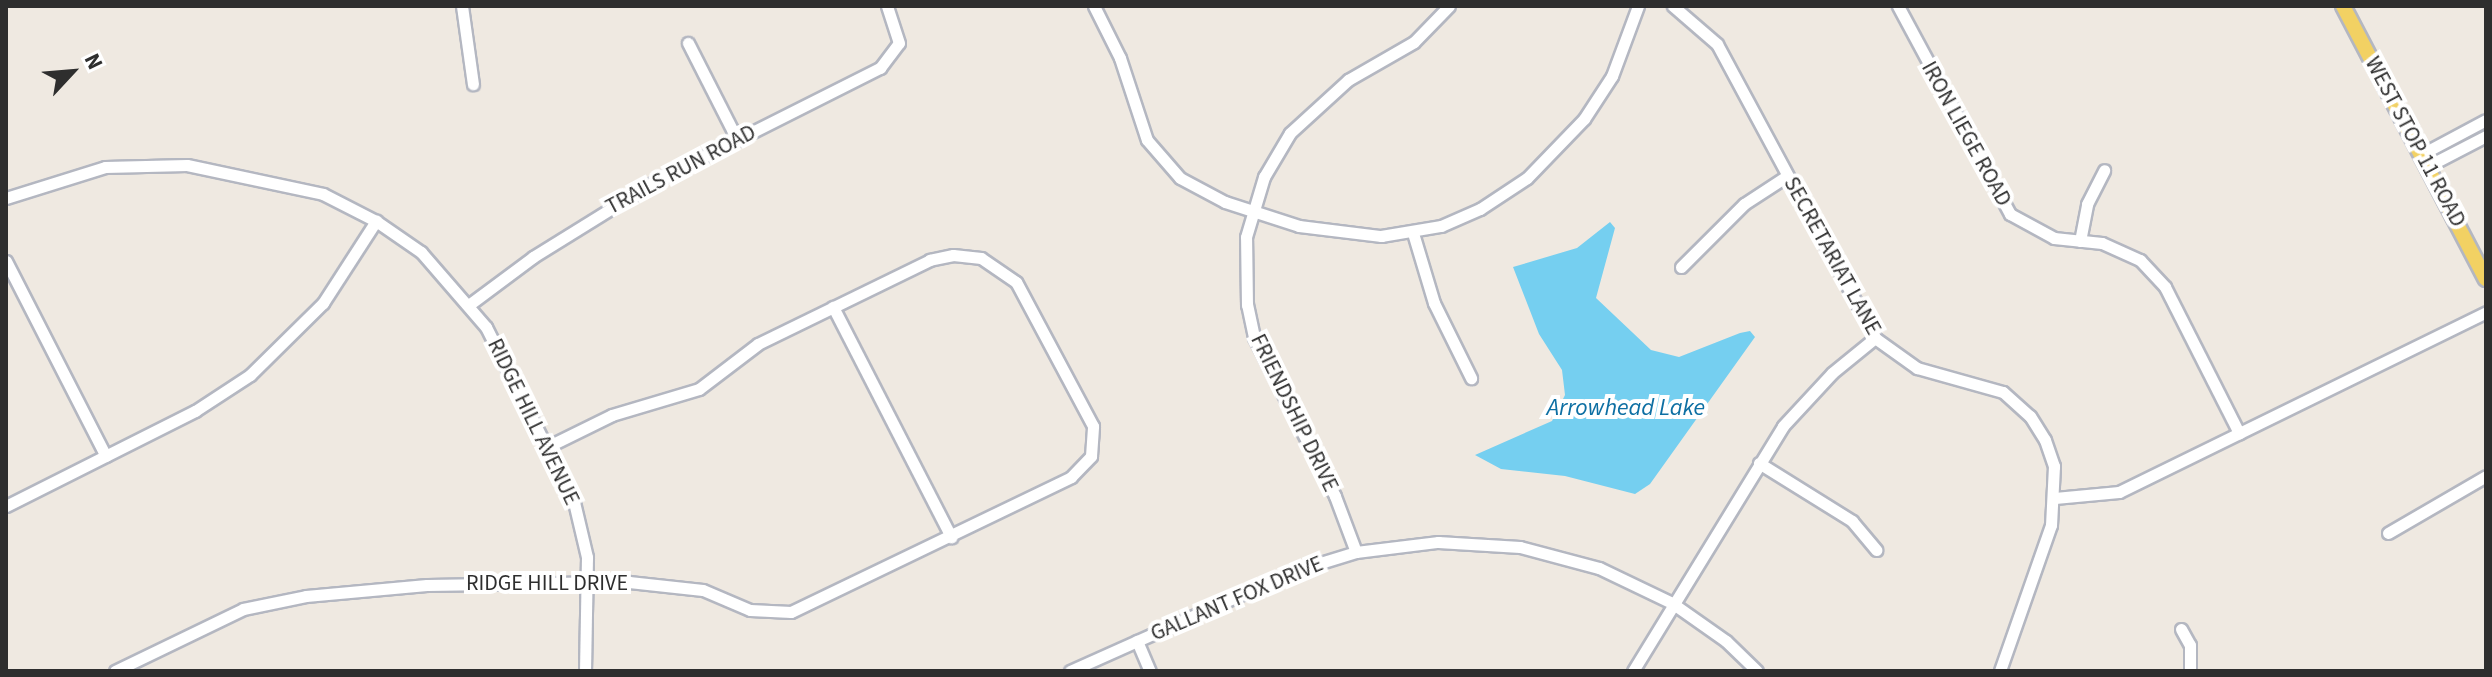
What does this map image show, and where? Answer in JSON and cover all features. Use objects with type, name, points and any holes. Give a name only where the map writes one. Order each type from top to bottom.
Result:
[{"type":"main road","name":"WEST STOP 11 ROAD","points":[[2343,6],[2486,279]]},
{"type":"street","points":[[462,6],[473,84]]},
{"type":"street","name":"TRAILS RUN ROAD","points":[[470,304],[594,217],[737,139],[880,68],[899,48],[898,28],[887,6]]},
{"type":"street","points":[[1094,6],[1120,58],[1134,111],[1164,162],[1204,193],[1335,233],[1413,233],[1480,209],[1557,150],[1612,76],[1638,6]]},
{"type":"street","name":"FRIENDSHIP DRIVE","points":[[1356,552],[1335,496],[1254,337],[1244,265],[1252,210],[1277,152],[1311,109],[1348,80],[1414,42],[1449,6]]},
{"type":"street","name":"SECRETARIAT LANE","points":[[1673,6],[1717,44],[1875,338],[1917,368],[1981,383],[2017,403],[2045,440],[2054,466],[2055,498],[2000,671]]},
{"type":"street","name":"IRON LIEGE ROAD","points":[[1898,6],[2010,214],[2054,238],[2120,248],[2157,276],[2239,433]]},
{"type":"street","points":[[688,43],[737,139]]},
{"type":"street","points":[[2425,160],[2486,120]]},
{"type":"street","points":[[2425,160],[2486,136]]},
{"type":"street","name":"RIDGE HILL AVENUE","points":[[6,198],[105,167],[187,165],[291,185],[376,221],[421,252],[470,304],[547,447],[582,524],[587,582],[585,671]]},
{"type":"street","points":[[2080,241],[2087,204],[2104,170]]},
{"type":"street","points":[[1681,267],[1744,204],[1787,176]]},
{"type":"street","points":[[6,506],[195,411],[250,375],[323,303],[376,221]]},
{"type":"street","points":[[1413,233],[1434,303],[1471,378]]},
{"type":"street","name":"RIDGE HILL DRIVE","points":[[115,671],[138,666],[218,619],[278,600],[427,585],[587,582],[703,590],[750,610],[791,612],[1071,477],[1092,453],[1093,426],[1027,297],[1006,272],[981,258],[953,255],[930,260],[833,307]]},
{"type":"street","points":[[6,261],[106,456]]},
{"type":"street","points":[[547,447],[612,415],[699,389],[758,344],[833,307],[951,537]]},
{"type":"street","points":[[2055,498],[2119,492],[2486,312]]},
{"type":"street","points":[[1633,671],[1759,463],[1806,398],[1875,338]]},
{"type":"street","points":[[1759,463],[1852,521],[1876,550]]},
{"type":"street","points":[[2388,533],[2486,476]]},
{"type":"street","name":"GALLANT FOX DRIVE","points":[[1070,671],[1291,572],[1356,552],[1438,542],[1520,547],[1599,568],[1672,603],[1726,641],[1757,671]]},
{"type":"street","points":[[2181,629],[2190,645],[2190,671]]},
{"type":"street","points":[[1137,641],[1150,671]]},
{"type":"water","name":"Arrowhead Lake","points":[[1610,222],[1615,228],[1596,298],[1651,350],[1679,357],[1740,333],[1750,331],[1755,337],[1650,484],[1635,494],[1565,476],[1501,469],[1475,455],[1552,421],[1565,395],[1562,370],[1539,334],[1513,267],[1577,248]]}]
